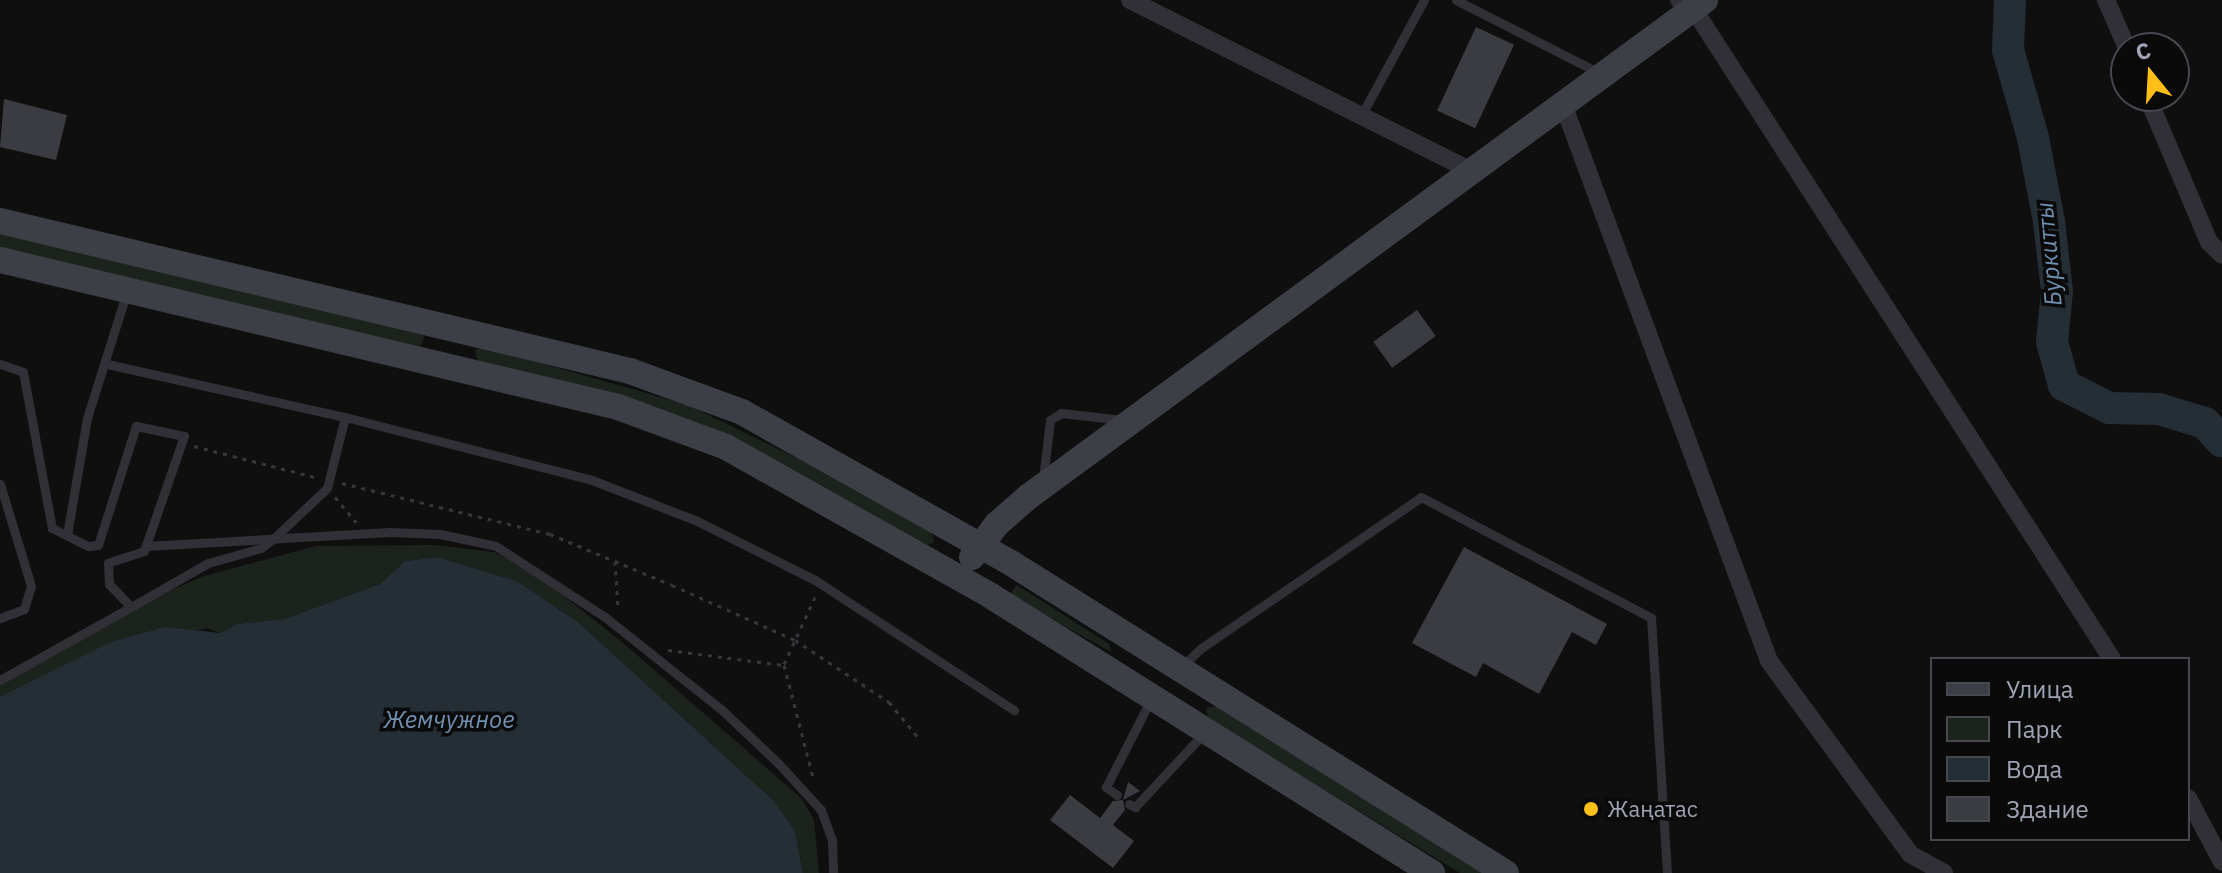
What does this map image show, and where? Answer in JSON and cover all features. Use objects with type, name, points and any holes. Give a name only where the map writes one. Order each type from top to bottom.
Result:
[{"type":"main road","points":[[959,577],[980,545],[1042,486],[1603,75],[1694,2]]},
{"type":"main road","points":[[0,221],[630,371],[742,412],[980,545],[1506,873]]},
{"type":"main road","points":[[0,260],[618,407],[726,447],[959,577],[1432,873]]},
{"type":"main road","points":[[444,364],[453,327]]},
{"type":"main road","points":[[1156,698],[1180,668]]},
{"type":"street","points":[[1130,0],[1472,171]]},
{"type":"street","points":[[2106,0],[2120,32]]},
{"type":"street","points":[[1694,2],[2111,657]]},
{"type":"street","points":[[1563,104],[1769,661],[1910,854],[1944,873]]},
{"type":"street","points":[[2154,112],[2209,242],[2222,255]]},
{"type":"street","points":[[2190,802],[2222,862]]},
{"type":"lane","points":[[1362,114],[1424,0]]},
{"type":"lane","points":[[1456,0],[1603,75]]},
{"type":"lane","points":[[67,535],[87,418],[107,364],[127,291]]},
{"type":"lane","points":[[0,364],[23,372],[52,528],[88,546],[98,545],[136,426],[184,436],[144,551],[108,563],[109,584],[131,607]]},
{"type":"lane","points":[[107,364],[345,417],[592,480],[697,521],[821,584],[1014,710]]},
{"type":"lane","points":[[1042,486],[1050,420],[1061,413],[1132,421]]},
{"type":"lane","points":[[0,680],[208,563],[261,548],[273,539],[328,484],[345,417]]},
{"type":"lane","points":[[0,484],[31,586],[24,609],[0,618]]},
{"type":"lane","points":[[1180,668],[1200,649],[1421,497],[1651,618],[1667,873]]},
{"type":"lane","points":[[146,546],[365,533],[440,534],[496,546],[620,629],[723,711],[778,763],[823,816],[832,840],[833,873]]},
{"type":"lane","points":[[1117,795],[1106,787],[1156,698]]},
{"type":"lane","points":[[1129,804],[1135,807],[1206,731]]},
{"type":"path","points":[[181,443],[328,484],[550,534],[795,640],[889,702],[921,741]]},
{"type":"path","points":[[328,484],[365,533]]},
{"type":"path","points":[[615,561],[620,629]]},
{"type":"path","points":[[821,584],[784,665],[823,816]]},
{"type":"path","points":[[642,646],[784,665]]},
{"type":"green space","points":[[0,232],[423,335],[424,338],[420,347],[0,248]]},
{"type":"green space","points":[[484,347],[688,405],[811,465],[931,532],[934,542],[926,546],[806,480],[478,362],[475,350]]},
{"type":"green space","points":[[434,545],[494,552],[538,575],[628,647],[802,799],[814,820],[819,873],[803,873],[795,831],[774,801],[578,622],[517,581],[437,557],[405,561],[380,584],[284,619],[237,624],[220,633],[207,628],[40,678],[0,697],[0,680],[131,607],[204,576],[316,546]]},
{"type":"green space","points":[[1017,585],[1109,644],[1111,652],[1009,595]]},
{"type":"green space","points":[[1219,706],[1489,873],[1460,873],[1208,719],[1206,708]]},
{"type":"water","name":"Жемчужное","points":[[437,557],[517,581],[578,622],[774,801],[795,831],[803,873],[0,873],[0,697],[111,642],[165,627],[220,633],[237,624],[284,619],[380,584],[405,561]]},
{"type":"building","points":[[1476,27],[1514,45],[1475,128],[1437,110]]},
{"type":"building","points":[[4,99],[67,115],[56,160],[0,147]]},
{"type":"building","points":[[1417,310],[1436,336],[1392,368],[1373,342]]},
{"type":"building","points":[[1464,547],[1607,624],[1596,645],[1572,632],[1539,694],[1483,663],[1476,677],[1412,643]]},
{"type":"building","points":[[1128,782],[1140,791],[1123,800]]},
{"type":"building","points":[[1070,795],[1100,818],[1113,801],[1123,800],[1125,810],[1113,825],[1134,841],[1113,868],[1050,820]]},
{"type":"waterway","name":"Буркитты","points":[[2010,0],[2008,50],[2033,138],[2049,221],[2057,291],[2052,342],[2064,385],[2109,408],[2159,409],[2205,423],[2222,442]]},
{"type":"place","name":"Жаңатас","points":[[1591,809]]}]
